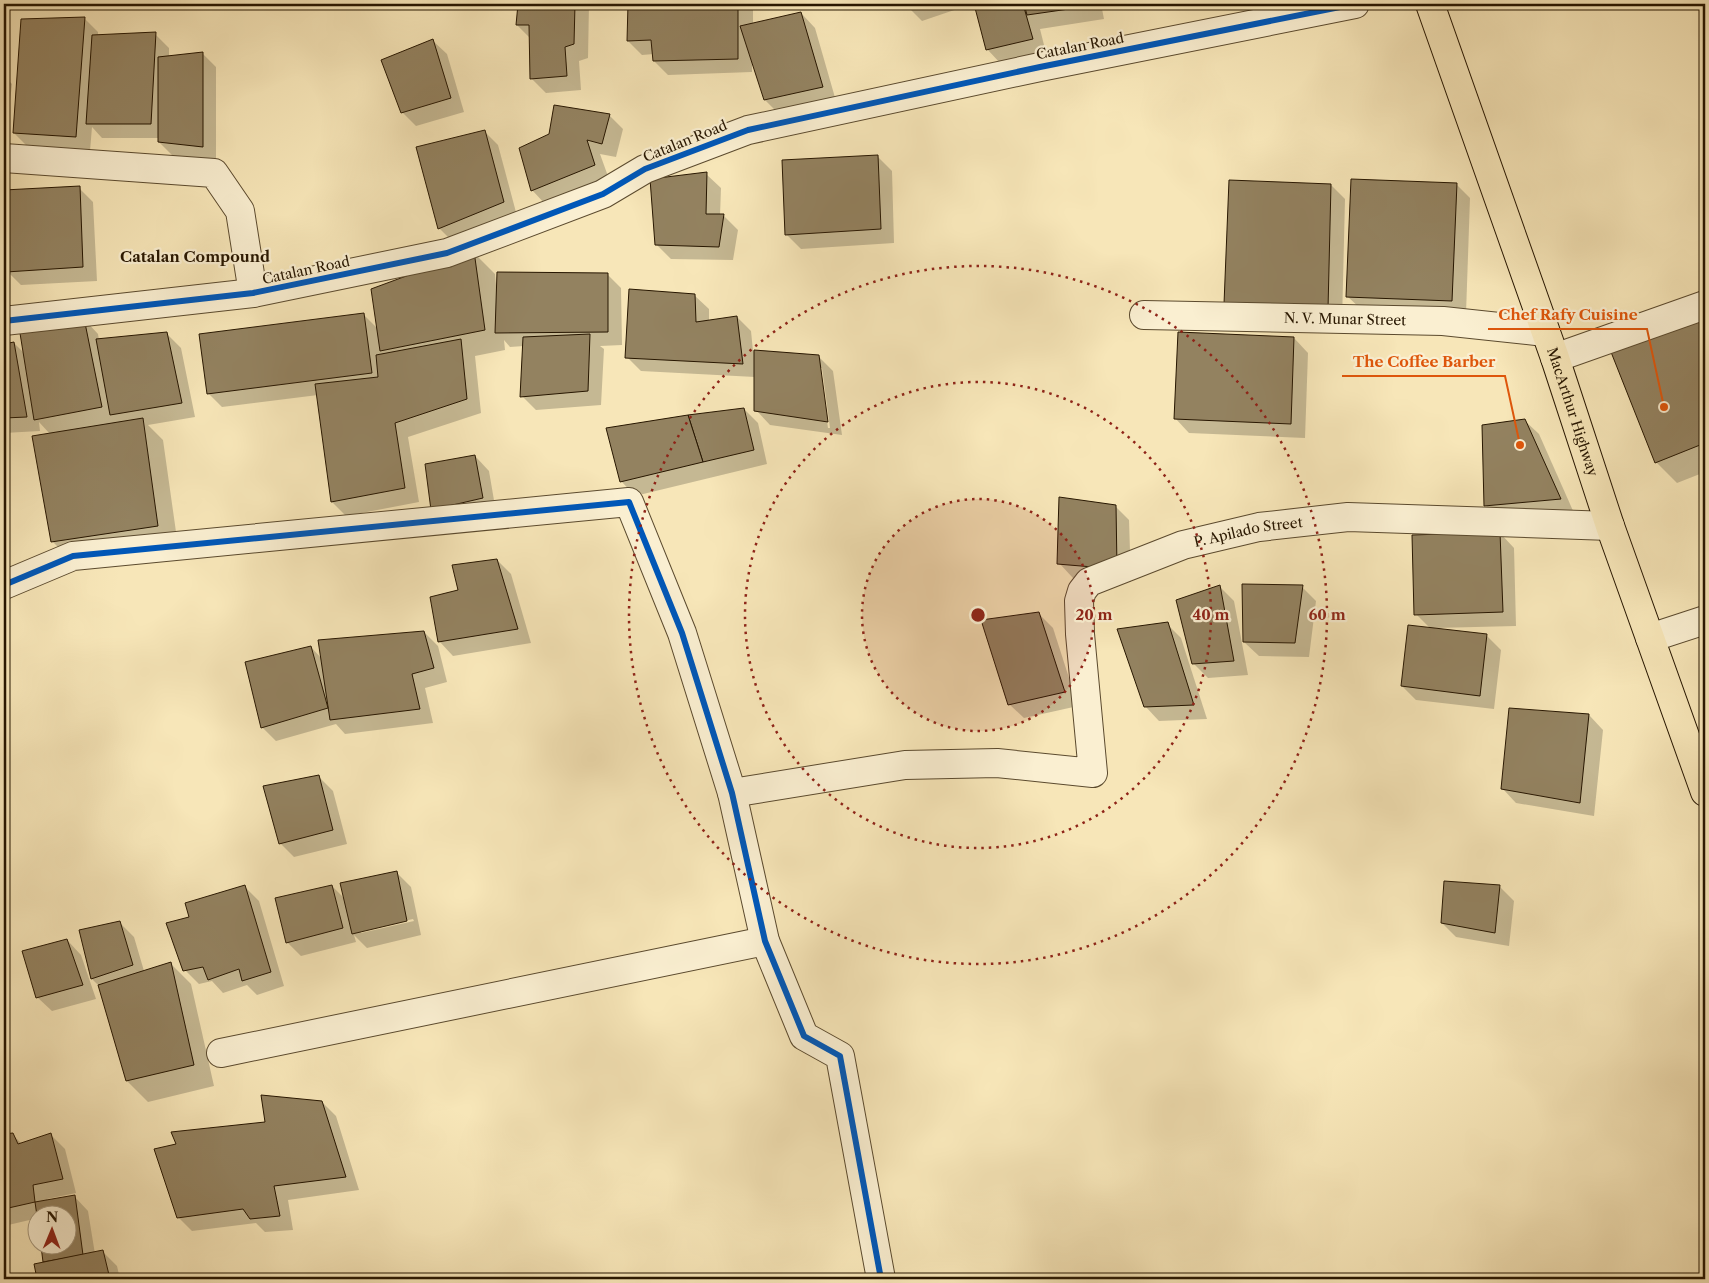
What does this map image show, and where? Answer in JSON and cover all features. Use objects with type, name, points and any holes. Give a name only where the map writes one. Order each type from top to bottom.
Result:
[{"type":"main road","name":"MacArthur Highway","points":[[1430,4],[1555,358],[1610,526],[1705,792]]},
{"type":"street","name":"Catalan Road","points":[[4,322],[253,293],[447,253],[603,194],[646,169],[748,130],[1040,67],[1354,4]]},
{"type":"street","points":[[4,158],[214,173],[240,211],[253,293]]},
{"type":"street","points":[[1555,358],[1705,305]]},
{"type":"street","name":"N. V. Munar Street","points":[[1144,315],[1443,321],[1545,332]]},
{"type":"street","points":[[4,585],[73,556],[629,502],[682,633],[732,793],[765,941],[804,1036],[840,1056],[881,1279]]},
{"type":"street","name":"P. Apilado Street","points":[[732,793],[905,765],[997,763],[1093,773],[1080,626],[1079,601],[1082,591],[1089,582],[1183,545],[1259,527],[1348,517],[1610,526]]},
{"type":"street","points":[[1650,638],[1705,620]]},
{"type":"street","points":[[221,1053],[765,941]]},
{"type":"building","points":[[518,4],[575,4],[574,44],[565,47],[567,76],[530,79],[529,25],[516,25]]},
{"type":"building","points":[[628,4],[738,4],[738,59],[653,61],[651,40],[627,41]]},
{"type":"building","points":[[974,4],[1023,4],[1033,39],[986,50]]},
{"type":"building","points":[[1024,4],[1090,4],[1090,6],[1027,15]]},
{"type":"building","points":[[801,12],[823,87],[764,100],[740,26]]},
{"type":"building","points":[[85,17],[76,137],[13,133],[21,19]]},
{"type":"building","points":[[156,32],[151,124],[86,124],[92,35]]},
{"type":"building","points":[[433,39],[451,98],[401,113],[381,60]]},
{"type":"building","points":[[203,52],[203,147],[158,142],[158,57]]},
{"type":"building","points":[[554,105],[610,114],[602,144],[587,140],[595,165],[531,191],[519,148],[549,134]]},
{"type":"building","points":[[485,130],[504,202],[438,229],[416,147]]},
{"type":"building","points":[[878,155],[881,229],[785,235],[782,160]]},
{"type":"building","points":[[707,172],[706,214],[724,214],[719,247],[655,245],[650,179]]},
{"type":"building","points":[[1351,179],[1457,183],[1452,301],[1346,297]]},
{"type":"building","points":[[1229,180],[1331,184],[1328,309],[1224,304]]},
{"type":"building","points":[[80,186],[83,267],[6,272],[8,225],[4,225],[4,190]]},
{"type":"building","points":[[474,251],[485,330],[380,351],[371,289]]},
{"type":"building","points":[[497,272],[608,273],[608,332],[495,333]]},
{"type":"building","points":[[629,289],[695,294],[696,322],[737,316],[743,364],[625,358]]},
{"type":"building","points":[[1698,311],[1705,329],[1705,443],[1655,463],[1609,347]]},
{"type":"building","points":[[364,313],[372,373],[207,394],[199,334]]},
{"type":"building","points":[[84,318],[102,407],[34,420],[19,327]]},
{"type":"building","points":[[167,332],[182,403],[110,415],[96,339]]},
{"type":"building","points":[[1178,332],[1294,337],[1291,424],[1174,419]]},
{"type":"building","points":[[590,334],[588,391],[520,397],[523,337]]},
{"type":"building","points":[[461,339],[467,399],[395,423],[405,488],[331,502],[315,384],[378,377],[376,355]]},
{"type":"building","points":[[14,342],[27,417],[4,418],[4,344]]},
{"type":"building","points":[[754,350],[819,355],[828,422],[754,411]]},
{"type":"building","points":[[744,408],[754,450],[703,462],[688,415]]},
{"type":"building","points":[[688,415],[703,462],[620,482],[606,428]]},
{"type":"building","points":[[143,418],[158,526],[51,542],[32,436]]},
{"type":"building","points":[[1525,419],[1561,499],[1484,506],[1482,425]]},
{"type":"building","points":[[475,455],[483,498],[431,510],[425,464]]},
{"type":"building","points":[[1059,497],[1116,505],[1117,569],[1057,564]]},
{"type":"building","points":[[1500,532],[1503,612],[1414,615],[1412,535]]},
{"type":"building","points":[[497,559],[518,629],[438,642],[430,597],[458,590],[452,565]]},
{"type":"building","points":[[1242,584],[1303,585],[1295,643],[1243,642]]},
{"type":"building","points":[[1220,585],[1234,661],[1192,664],[1176,600]]},
{"type":"building","points":[[1039,612],[1065,692],[1008,705],[981,620]]},
{"type":"building","points":[[1168,622],[1194,705],[1144,707],[1117,629]]},
{"type":"building","points":[[1408,625],[1487,634],[1480,696],[1401,686]]},
{"type":"building","points":[[424,631],[434,668],[412,674],[420,709],[330,720],[318,640]]},
{"type":"building","points":[[311,646],[328,708],[261,728],[245,662]]},
{"type":"building","points":[[1509,708],[1589,714],[1580,803],[1501,789]]},
{"type":"building","points":[[319,775],[333,830],[279,844],[263,786]]},
{"type":"building","points":[[397,871],[407,921],[352,934],[340,883]]},
{"type":"building","points":[[1444,881],[1500,885],[1495,933],[1441,923]]},
{"type":"building","points":[[245,885],[271,972],[242,981],[239,969],[208,980],[203,967],[183,971],[166,923],[189,917],[185,903]]},
{"type":"building","points":[[332,885],[343,928],[286,943],[275,898]]},
{"type":"building","points":[[120,921],[133,965],[91,979],[79,930]]},
{"type":"building","points":[[67,939],[83,985],[36,998],[22,951]]},
{"type":"building","points":[[171,962],[194,1065],[126,1081],[98,985]]},
{"type":"building","points":[[261,1095],[322,1101],[346,1177],[274,1186],[280,1216],[250,1219],[243,1209],[177,1218],[154,1149],[176,1144],[171,1132],[265,1122]]},
{"type":"building","points":[[13,1133],[18,1144],[51,1133],[63,1179],[33,1185],[35,1202],[4,1209],[4,1134]]},
{"type":"building","points":[[75,1195],[76,1206],[36,1206],[35,1202]]},
{"type":"building","points":[[78,1218],[83,1255],[78,1256]]},
{"type":"building","points":[[103,1250],[110,1279],[37,1279],[34,1264]]},
{"type":"building","points":[[42,1256],[77,1256],[43,1262]]},
{"type":"cycle path","points":[[4,321],[253,293],[447,253],[603,194],[645,169],[748,130],[1040,67],[1355,4]]},
{"type":"cycle path","points":[[4,585],[73,556],[629,502],[682,633],[732,793],[765,941],[804,1036],[840,1056],[881,1279]]},
{"type":"place","name":"Chef Rafy Cuisine","points":[[1664,407]]},
{"type":"place","name":"The Coffee Barber","points":[[1520,445]]},
{"type":"district","name":"Catalan Compound","points":[[195,257]]}]
